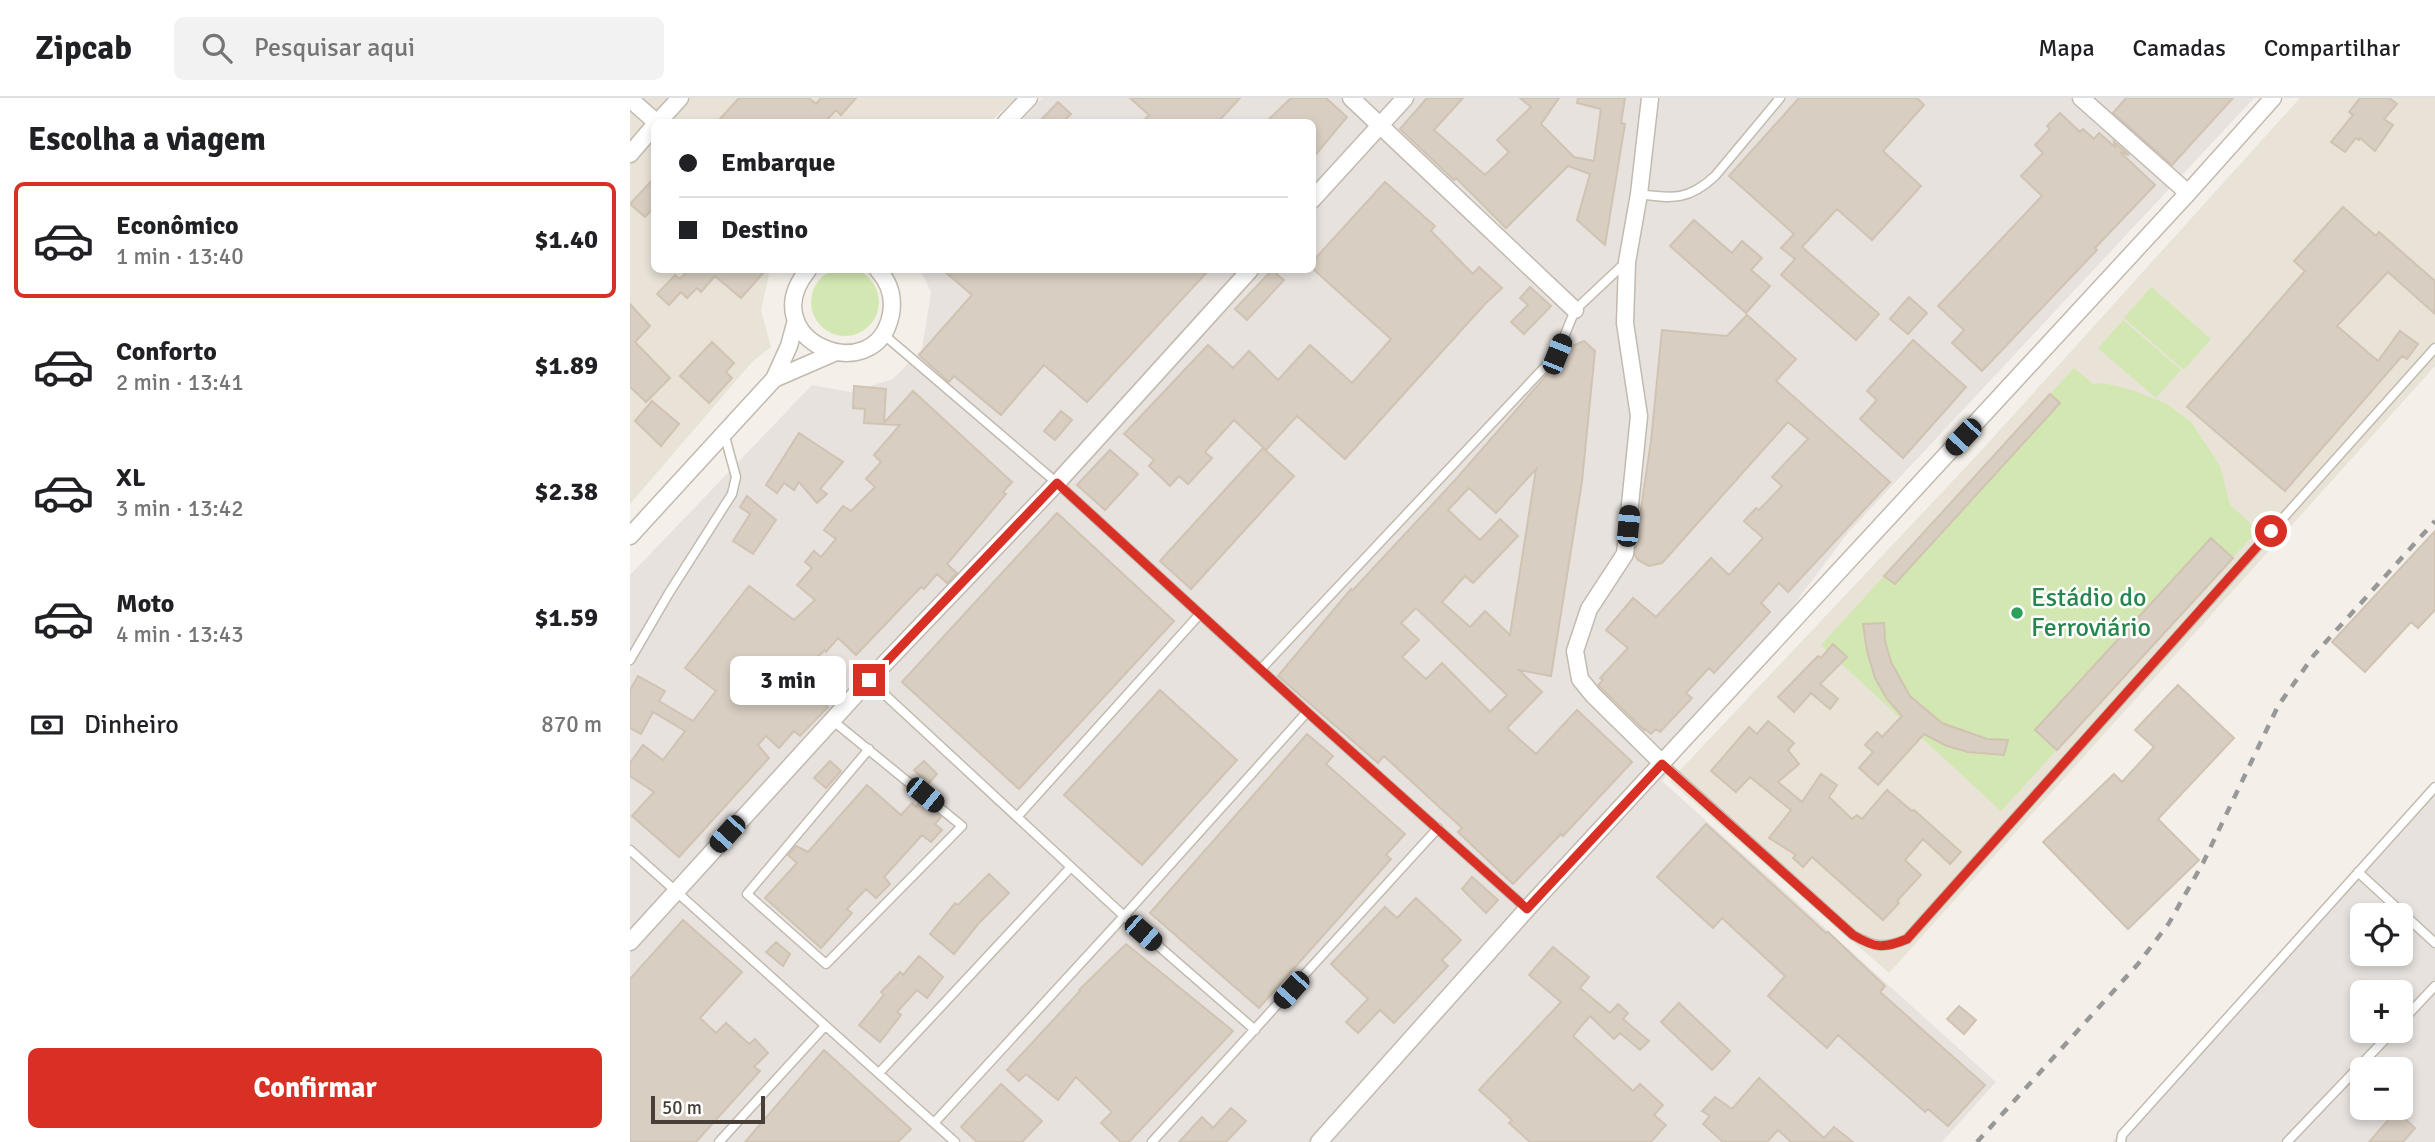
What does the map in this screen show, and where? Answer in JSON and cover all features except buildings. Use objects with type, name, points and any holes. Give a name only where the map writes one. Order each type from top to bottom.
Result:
[{"type":"street","points":[[661,119],[680,98]]},
{"type":"street","points":[[1009,119],[1030,98]]},
{"type":"street","points":[[1351,98],[1575,310]]},
{"type":"street","points":[[1316,196],[1405,98]]},
{"type":"street","points":[[1650,98],[1639,194],[1627,262],[1625,323],[1639,415],[1625,554],[1589,609],[1575,651],[1580,679],[1592,695],[1662,764]]},
{"type":"street","points":[[1319,1142],[1527,909],[2273,98]]},
{"type":"street","points":[[630,99],[651,119]]},
{"type":"street","points":[[2091,101],[2188,193]]},
{"type":"street","points":[[630,154],[651,130]]},
{"type":"street","points":[[806,273],[795,292],[793,306],[796,320],[810,341],[821,349],[834,353],[861,350],[873,344],[883,334],[890,321],[893,306],[891,291],[880,273]]},
{"type":"street","points":[[891,291],[896,273]]},
{"type":"street","points":[[630,942],[832,719],[1057,483],[1247,273]]},
{"type":"street","points":[[630,536],[774,379],[789,346],[796,320]]},
{"type":"street","points":[[774,379],[834,353]]},
{"type":"lane","points":[[1639,194],[1664,198],[1684,197],[1703,187],[1780,98]]},
{"type":"lane","points":[[1261,669],[1557,354],[1575,310],[1627,262]]},
{"type":"lane","points":[[883,334],[1057,483],[1199,615],[1527,909]]},
{"type":"lane","points":[[1662,764],[1853,935],[1870,945],[1888,947],[1907,939],[2435,348]]},
{"type":"lane","points":[[630,660],[668,593],[732,494],[736,477],[724,433]]},
{"type":"lane","points":[[1017,817],[1199,615]]},
{"type":"lane","points":[[869,680],[1124,916],[1255,1030]]},
{"type":"lane","points":[[934,1123],[1307,712]]},
{"type":"lane","points":[[832,719],[869,749],[962,826],[826,964],[747,894],[869,749]]},
{"type":"lane","points":[[2121,1142],[2122,1135],[2435,787]]},
{"type":"lane","points":[[1152,1142],[1438,828]]},
{"type":"lane","points":[[630,850],[955,1142]]},
{"type":"lane","points":[[879,1073],[1071,867]]},
{"type":"lane","points":[[2358,872],[2435,943]]},
{"type":"lane","points":[[2413,1009],[2435,986]]},
{"type":"lane","points":[[719,1142],[825,1026]]},
{"type":"lane","points":[[2287,1142],[2382,1043]]},
{"type":"shaded area","points":[[630,98],[1016,98],[993,119],[651,119],[651,273],[769,273],[761,310],[771,347],[752,362],[630,504]]},
{"type":"shaded area","points":[[1042,98],[2254,98],[1847,534],[1662,781],[1996,1082],[1942,1142],[630,1142],[630,575],[812,385],[850,392],[893,379],[922,349],[931,292],[922,273],[1316,273],[1316,119],[1023,119]]},
{"type":"shaded area","points":[[2300,98],[2435,98],[2435,366],[1889,973],[1670,781],[1980,452]]},
{"type":"shaded area","points":[[2435,788],[2435,1142],[2112,1142]]},
{"type":"green space","points":[[828,273],[862,273],[873,283],[878,295],[878,309],[873,321],[864,330],[852,335],[838,335],[826,330],[817,321],[812,309],[814,289]]},
{"type":"green space","points":[[2151,287],[2211,339],[2184,370],[2124,318]]},
{"type":"green space","points":[[2123,320],[2181,370],[2156,398],[2098,348]]},
{"type":"green space","name":"Estádio do Ferroviário","points":[[2074,368],[2093,384],[2103,383],[2132,390],[2167,404],[2191,422],[2220,466],[2230,505],[2258,530],[2001,811],[1821,645]]},
{"type":"railway","points":[[1977,1142],[2138,964],[2169,923],[2203,863],[2278,706],[2314,655],[2435,521]]},
{"type":"place","name":"Estádio do Ferroviário","points":[[2017,613]]},
{"type":"route","points":[[869,680],[1057,483],[1199,615],[1527,909],[1662,764],[1853,935],[1870,945],[1888,947],[1907,939],[2271,531]]}]
